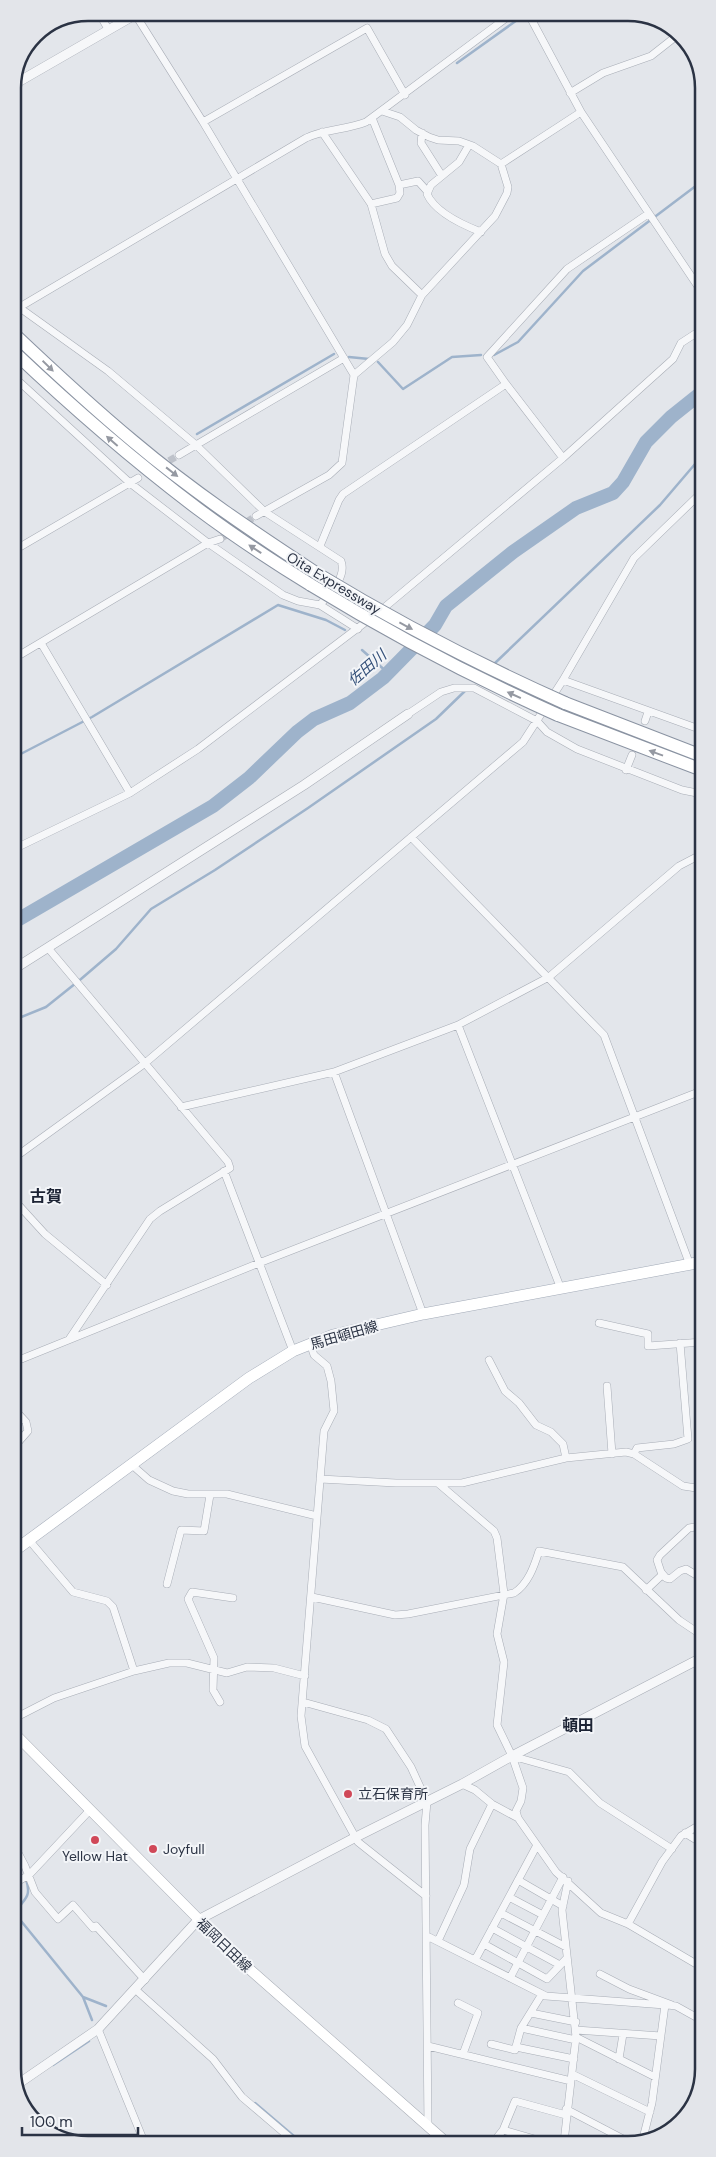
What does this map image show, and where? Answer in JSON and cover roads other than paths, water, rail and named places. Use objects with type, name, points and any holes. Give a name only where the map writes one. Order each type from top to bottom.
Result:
[{"type":"highway","name":"Oita Expressway","points":[[21,340],[67,385],[135,443],[315,580],[393,634],[448,663],[558,715],[695,767]]},
{"type":"highway","name":"Oita Expressway","points":[[21,359],[58,394],[147,469],[240,540],[455,652],[565,703],[695,753]]},
{"type":"main road","name":"馬田頓田線","points":[[21,1546],[249,1378],[293,1351],[310,1343],[333,1335],[423,1314],[695,1264]]},
{"type":"main road","name":"福岡日田線","points":[[21,1740],[238,1959],[439,2136]]},
{"type":"street","points":[[104,21],[108,29]]},
{"type":"street","points":[[22,79],[122,21]]},
{"type":"street","points":[[141,21],[354,375],[342,463],[329,475],[256,516]]},
{"type":"street","points":[[21,306],[306,138],[322,132],[356,126],[372,118],[502,21]]},
{"type":"street","points":[[532,21],[581,112],[695,282]]},
{"type":"street","points":[[203,122],[367,28],[405,95]]},
{"type":"street","points":[[570,93],[603,73],[650,56],[672,39]]},
{"type":"street","points":[[354,375],[393,342],[407,324],[422,295],[495,216],[507,193],[508,187],[501,164],[469,145],[459,141],[438,140],[422,133],[400,117],[382,111]]},
{"type":"street","points":[[501,164],[581,112]]},
{"type":"street","points":[[371,204],[396,198],[400,193],[399,185],[372,118]]},
{"type":"street","points":[[322,132],[371,204],[385,254],[392,266],[422,295]]},
{"type":"street","points":[[422,133],[421,143],[442,176]]},
{"type":"street","points":[[427,191],[459,162],[469,145]]},
{"type":"street","points":[[399,185],[418,181],[427,191],[433,204],[458,223],[481,232]]},
{"type":"street","points":[[563,458],[487,356],[567,269],[648,214]]},
{"type":"street","points":[[21,312],[108,371],[196,445],[265,512],[341,561],[344,567],[342,576],[320,605]]},
{"type":"street","points":[[21,846],[130,793],[198,749],[358,629],[563,458],[673,359],[681,343],[695,334]]},
{"type":"street","points":[[180,455],[344,358]]},
{"type":"street","points":[[21,383],[130,483],[208,543],[283,595],[298,601],[320,605],[358,629]]},
{"type":"street","points":[[320,546],[338,500],[343,494],[506,384]]},
{"type":"street","points":[[21,546],[138,478]]},
{"type":"street","points":[[21,1153],[144,1064],[523,742],[563,680],[634,558],[695,499]]},
{"type":"street","points":[[21,655],[208,543],[220,539]]},
{"type":"street","points":[[41,643],[130,793]]},
{"type":"street","points":[[563,680],[695,728]]},
{"type":"street","points":[[21,965],[304,784],[441,692],[454,688],[474,688],[537,721],[547,732],[577,750],[626,770],[682,790],[695,793]]},
{"type":"street","points":[[645,720],[648,712]]},
{"type":"street","points":[[626,770],[632,755]]},
{"type":"street","points":[[411,837],[604,1034],[690,1265]]},
{"type":"street","points":[[181,1107],[334,1072],[458,1025],[549,976],[679,866],[695,858]]},
{"type":"street","points":[[48,948],[228,1162],[230,1168],[150,1219],[70,1339]]},
{"type":"street","points":[[458,1025],[561,1289]]},
{"type":"street","points":[[334,1072],[423,1314]]},
{"type":"street","points":[[21,1359],[259,1263],[695,1093]]},
{"type":"street","points":[[224,1171],[293,1351]]},
{"type":"street","points":[[21,1208],[44,1234],[107,1284]]},
{"type":"street","points":[[599,1323],[648,1334],[648,1346],[695,1342]]},
{"type":"street","points":[[310,1343],[314,1355],[327,1366],[334,1411],[324,1431],[316,1516],[312,1597],[301,1716],[305,1746],[358,1842],[426,1896]]},
{"type":"street","points":[[634,1454],[637,1448],[674,1444],[688,1439],[680,1343]]},
{"type":"street","points":[[490,1360],[505,1390],[519,1403],[536,1425],[552,1432],[563,1444],[566,1458]]},
{"type":"street","points":[[607,1386],[612,1454]]},
{"type":"street","points":[[21,1417],[26,1422],[28,1431],[21,1439]]},
{"type":"street","points":[[320,1479],[439,1484],[462,1483],[486,1479],[566,1458],[626,1452],[634,1454],[672,1481],[683,1486],[695,1488]]},
{"type":"street","points":[[132,1465],[149,1480],[173,1491],[210,1495],[228,1494],[316,1516]]},
{"type":"street","points":[[439,1484],[494,1531],[497,1538],[504,1594],[497,1634],[504,1662],[497,1725],[512,1756],[523,1788],[521,1802],[516,1811],[518,1818],[556,1872],[601,1913],[628,1924],[695,1963]]},
{"type":"street","points":[[167,1584],[181,1530],[204,1531],[210,1495]]},
{"type":"street","points":[[695,1527],[689,1528],[657,1560],[662,1575],[666,1578],[670,1579],[686,1569],[695,1575]]},
{"type":"street","points":[[29,1540],[73,1592],[107,1601],[113,1607],[134,1671]]},
{"type":"street","points":[[312,1597],[395,1615],[408,1614],[514,1592],[522,1588],[532,1570],[539,1551],[623,1567],[678,1620],[695,1631]]},
{"type":"street","points":[[646,1590],[662,1575]]},
{"type":"street","points":[[220,1702],[213,1690],[214,1658],[188,1600],[192,1592],[233,1598]]},
{"type":"street","points":[[23,2081],[98,2030],[198,1920],[356,1836],[462,1784],[695,1661]]},
{"type":"street","points":[[21,1715],[54,1698],[134,1671],[169,1664],[187,1663],[215,1668],[226,1673],[247,1668],[274,1668],[306,1676]]},
{"type":"street","points":[[303,1702],[368,1720],[386,1730],[411,1767],[427,1802],[425,1825],[428,2127]]},
{"type":"street","points":[[512,1756],[569,1772],[600,1803],[672,1849]]},
{"type":"street","points":[[462,1784],[475,1790],[492,1804],[518,1818]]},
{"type":"street","points":[[438,1941],[464,1885],[470,1849],[492,1804]]},
{"type":"street","points":[[21,1880],[90,1810]]},
{"type":"street","points":[[628,1924],[662,1862],[681,1836],[695,1827]]},
{"type":"street","points":[[685,1833],[695,1839]]},
{"type":"street","points":[[475,1960],[537,1845]]},
{"type":"street","points":[[21,1858],[26,1877],[35,1892],[58,1919],[73,1904],[93,1928],[96,1926],[145,1980]]},
{"type":"street","points":[[510,1978],[551,1900],[565,1879]]},
{"type":"street","points":[[564,2136],[576,2036],[563,1906],[565,1879]]},
{"type":"street","points":[[518,1880],[563,1906]]},
{"type":"street","points":[[509,1896],[543,1916]]},
{"type":"street","points":[[500,1913],[566,1947]]},
{"type":"street","points":[[492,1928],[560,1965]]},
{"type":"street","points":[[427,1936],[542,1994],[668,2005]]},
{"type":"street","points":[[484,1944],[547,1979],[567,1958]]},
{"type":"street","points":[[600,1974],[629,1989],[695,2017]]},
{"type":"street","points":[[136,1990],[213,2059],[242,2097],[288,2136]]},
{"type":"street","points":[[516,2047],[521,2028],[542,1994]]},
{"type":"street","points":[[458,2003],[478,2013],[462,2054]]},
{"type":"street","points":[[644,2133],[650,2112],[660,2036],[668,2005]]},
{"type":"street","points":[[531,2013],[576,2022]]},
{"type":"street","points":[[521,2028],[576,2036],[623,2034],[660,2036]]},
{"type":"street","points":[[98,2030],[142,2136]]},
{"type":"street","points":[[619,2059],[623,2034]]},
{"type":"street","points":[[576,2036],[655,2077]]},
{"type":"street","points":[[491,2044],[515,2050],[516,2047],[574,2059]]},
{"type":"street","points":[[428,2046],[572,2077],[650,2112]]},
{"type":"street","points":[[498,2136],[503,2130],[514,2101],[566,2112],[616,2136]]},
{"type":"street","points":[[503,2130],[524,2136]]},
{"type":"waterway","points":[[457,63],[516,21]]},
{"type":"waterway","points":[[494,355],[518,342],[583,271],[695,187]]},
{"type":"waterway","points":[[197,434],[334,354]]},
{"type":"waterway","points":[[378,362],[403,389],[452,357],[481,355]]},
{"type":"waterway","points":[[349,357],[369,359]]},
{"type":"waterway","name":"佐田川","points":[[21,918],[213,806],[249,778],[297,732],[314,719],[350,703],[383,678],[435,625],[446,606],[513,552],[576,508],[613,493],[623,482],[646,442],[671,417],[695,398]]},
{"type":"waterway","points":[[494,664],[660,505],[695,464]]},
{"type":"waterway","points":[[21,754],[92,717],[278,605],[326,620],[345,630]]},
{"type":"waterway","points":[[362,650],[388,673]]},
{"type":"waterway","points":[[21,1017],[46,1007],[81,979],[116,949],[151,909],[215,870],[308,808],[436,719],[466,690]]},
{"type":"waterway","points":[[21,1905],[26,1899],[28,1892],[26,1879]]},
{"type":"waterway","points":[[21,1921],[83,1997],[92,2020]]},
{"type":"waterway","points":[[83,1997],[106,2006]]},
{"type":"waterway","points":[[53,2065],[89,2041]]},
{"type":"waterway","points":[[255,2103],[294,2136]]},
{"type":"tunnel","points":[[160,466],[179,455]]},
{"type":"tunnel","points":[[220,539],[256,516]]},
{"type":"place","name":"立石保育所","points":[[348,1794]]},
{"type":"place","name":"Yellow Hat","points":[[95,1840]]},
{"type":"place","name":"Joyfull","points":[[153,1849]]},
{"type":"district","name":"古賀","points":[[46,1196]]},
{"type":"district","name":"頓田","points":[[578,1725]]}]
